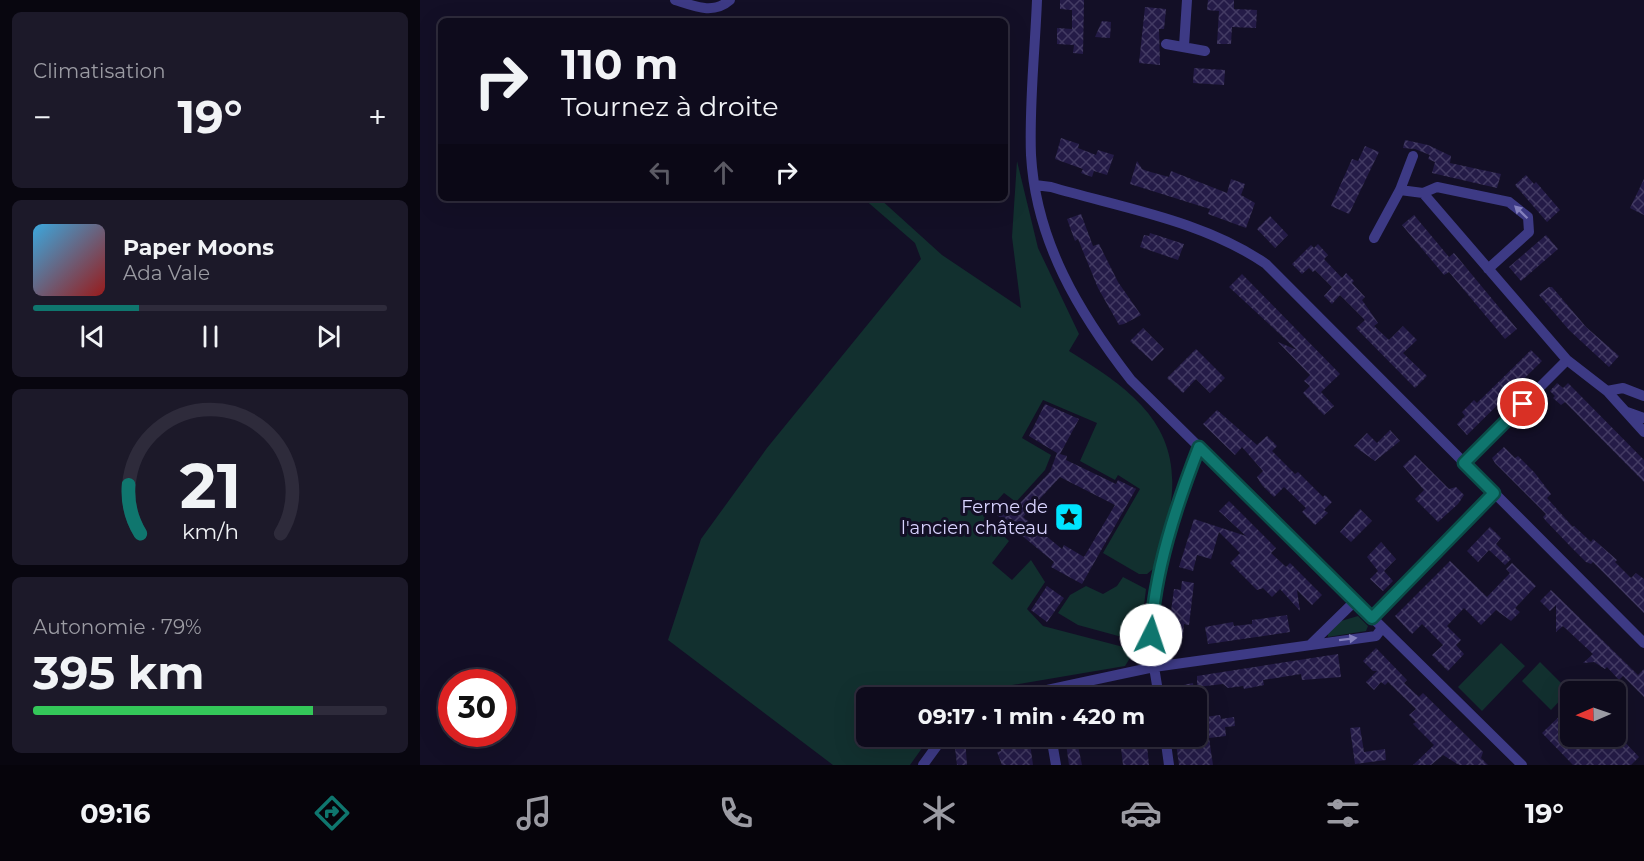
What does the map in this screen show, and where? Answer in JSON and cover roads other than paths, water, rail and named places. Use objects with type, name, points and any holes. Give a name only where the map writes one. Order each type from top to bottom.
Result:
[{"type":"street","points":[[675,0],[701,9],[720,9],[730,0]]},
{"type":"street","points":[[1037,0],[1031,154],[1035,185],[1052,254],[1088,322],[1131,380],[1522,765]]},
{"type":"street","points":[[1184,46],[1187,0]]},
{"type":"street","points":[[1166,44],[1205,51]]},
{"type":"street","points":[[1374,238],[1400,190],[1413,156]]},
{"type":"street","points":[[1035,185],[1051,187],[1215,234],[1242,247],[1266,264],[1644,643]]},
{"type":"street","points":[[1400,190],[1423,193],[1437,187],[1517,206],[1528,218],[1530,229],[1526,237],[1488,269]]},
{"type":"street","points":[[1423,193],[1567,360],[1607,391],[1644,432]]},
{"type":"street","points":[[1464,463],[1567,360]]},
{"type":"street","points":[[1607,391],[1623,388],[1644,396]]},
{"type":"street","points":[[1624,411],[1644,418]]},
{"type":"street","points":[[1157,687],[1151,635],[1152,606],[1174,519],[1199,447]]},
{"type":"street","points":[[1372,618],[1494,493]]},
{"type":"street","points":[[1311,644],[1355,602]]},
{"type":"street","points":[[1073,687],[1154,667],[1376,636],[1382,628]]},
{"type":"street","points":[[923,765],[936,747]]},
{"type":"street","points":[[1053,747],[1056,765]]},
{"type":"street","points":[[1167,747],[1169,765]]},
{"type":"place","name":"Ferme de l'ancien château","points":[[1069,517]]}]
